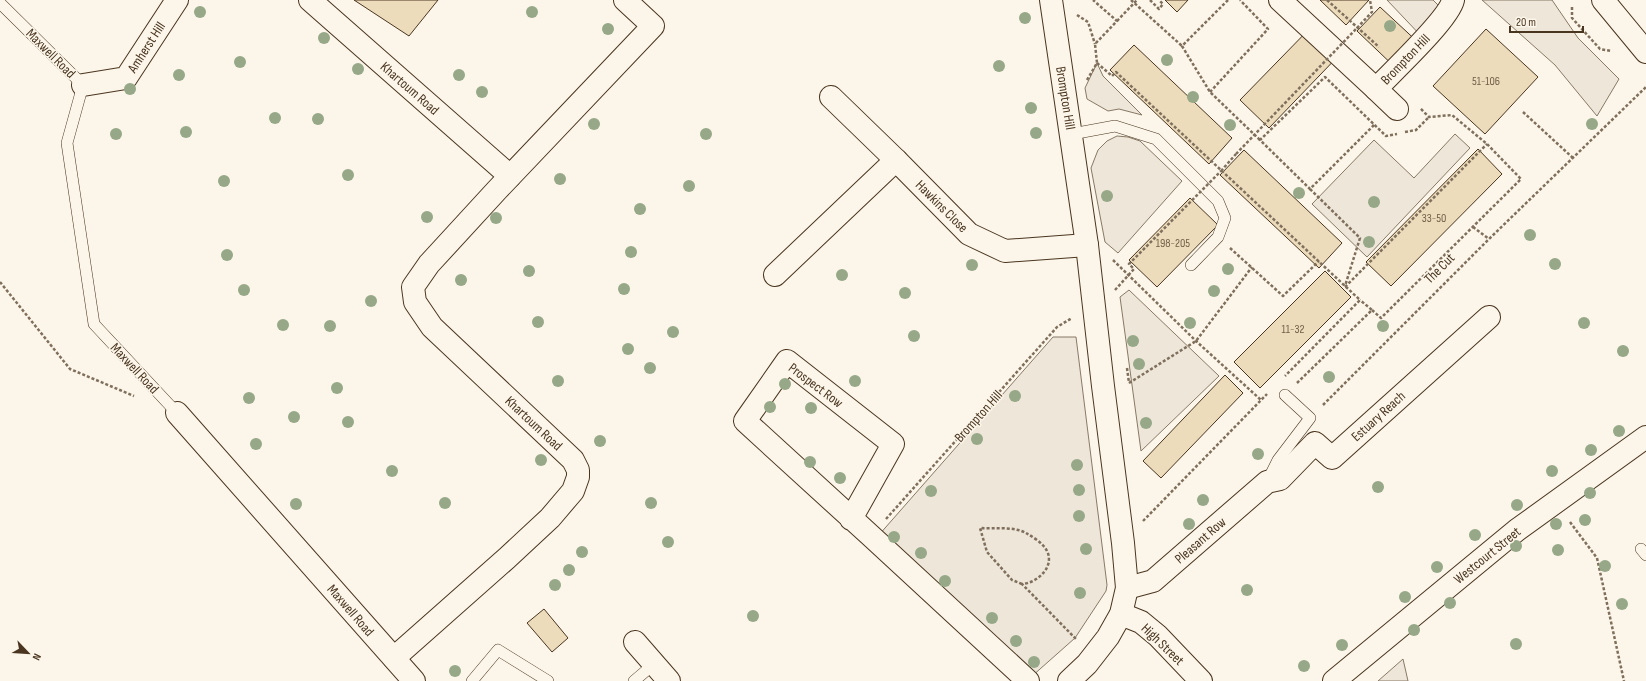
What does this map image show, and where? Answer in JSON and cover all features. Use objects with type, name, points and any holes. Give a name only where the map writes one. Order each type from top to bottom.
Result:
[{"type":"street","name":"Amherst Hill","points":[[83,86],[126,78],[178,0]]},
{"type":"street","name":"Khartoum Road","points":[[310,0],[510,176]]},
{"type":"street","name":"Khartoum Road","points":[[394,658],[550,518],[573,491],[578,477],[578,470],[573,460],[432,327],[416,302],[413,287],[429,264],[510,176],[653,26],[625,0]]},
{"type":"street","name":"Brompton Hill","points":[[1051,0],[1072,134],[1087,245],[1123,543],[1127,588],[1121,614],[1108,637],[1088,664],[1068,681]]},
{"type":"street","name":"Brompton Hill","points":[[1280,0],[1376,89],[1443,18],[1453,0]]},
{"type":"street","points":[[1603,0],[1646,52]]},
{"type":"street","points":[[1376,89],[1397,109]]},
{"type":"street","name":"Hawkins Close","points":[[831,97],[969,234],[1005,251],[1087,245]]},
{"type":"street","points":[[775,275],[896,160]]},
{"type":"street","name":"Estuary Reach","points":[[1267,482],[1280,479],[1315,443],[1332,458],[1489,318]]},
{"type":"street","name":"Prospect Row","points":[[851,519],[893,444],[787,361],[744,421],[851,519],[871,536],[1028,681]]},
{"type":"street","name":"Maxwell Road","points":[[177,413],[414,681]]},
{"type":"street","name":"Westcourt Street","points":[[1334,681],[1517,530],[1646,437]]},
{"type":"street","name":"Pleasant Row","points":[[1127,588],[1153,581],[1267,482]]},
{"type":"street","name":"High Street","points":[[1121,614],[1142,622],[1158,636],[1200,681]]},
{"type":"street","points":[[635,642],[669,681]]},
{"type":"lane","name":"Maxwell Road","points":[[0,3],[83,86],[67,143],[94,324],[177,413]]},
{"type":"lane","points":[[1072,134],[1115,126],[1156,139],[1218,201],[1225,218],[1218,237],[1191,265]]},
{"type":"lane","points":[[1267,482],[1278,460],[1310,418],[1285,395]]},
{"type":"lane","points":[[472,681],[498,650],[548,681]]},
{"type":"lane","points":[[634,681],[654,664]]},
{"type":"path","points":[[1093,0],[1117,21]]},
{"type":"path","points":[[1131,0],[1182,46],[1210,92],[1360,238],[1345,287]]},
{"type":"path","points":[[1067,103],[1082,88],[1097,63],[1095,44],[1137,0]]},
{"type":"path","points":[[1150,0],[1159,9],[1163,4],[1159,0]]},
{"type":"path","points":[[1182,46],[1228,0]]},
{"type":"path","points":[[1210,92],[1268,29],[1240,0]]},
{"type":"path","points":[[1327,0],[1379,47]]},
{"type":"path","points":[[1115,290],[1134,269],[1129,264],[1221,171],[1372,12],[1370,0]]},
{"type":"path","points":[[1572,7],[1572,18],[1600,49],[1611,51]]},
{"type":"path","points":[[1097,63],[1112,76],[1116,72],[1345,287],[1381,318],[1521,179],[1487,144],[1452,115],[1429,117],[1416,130],[1386,136],[1325,77],[1260,140]]},
{"type":"path","name":"The Cut","points":[[1310,418],[1489,239],[1646,87]]},
{"type":"path","points":[[1419,107],[1429,117]]},
{"type":"path","points":[[1523,112],[1573,158]]},
{"type":"path","points":[[1310,189],[1374,126]]},
{"type":"path","points":[[1345,287],[1487,144]]},
{"type":"path","points":[[1473,227],[1489,239]]},
{"type":"path","points":[[1218,237],[1283,296],[1319,261]]},
{"type":"path","points":[[1087,245],[1106,254],[1196,341],[1261,400]]},
{"type":"path","points":[[1129,383],[1196,341],[1252,267]]},
{"type":"path","points":[[0,282],[70,369],[134,396]]},
{"type":"path","points":[[1280,380],[1360,300]]},
{"type":"path","points":[[1285,395],[1372,310]]},
{"type":"path","name":"Brompton Hill","points":[[871,536],[1056,327],[1076,316],[1096,316]]},
{"type":"path","points":[[1123,543],[1270,391]]},
{"type":"path","points":[[1555,502],[1597,558],[1624,681]]},
{"type":"path","points":[[1022,584],[1035,581],[1042,574],[1048,563],[1049,557],[1046,550],[1033,537],[1024,532],[1011,529],[980,528],[987,552],[1012,580],[1022,584],[1093,656]]},
{"type":"shaded area","points":[[1387,0],[1433,0],[1447,14],[1424,39]]},
{"type":"shaded area","points":[[1482,0],[1552,0],[1578,38],[1619,79],[1597,116],[1555,65]]},
{"type":"shaded area","points":[[1097,63],[1103,76],[1142,115],[1119,109],[1108,111],[1087,99],[1085,88]]},
{"type":"shaded area","points":[[1455,134],[1470,148],[1367,257],[1312,204],[1374,140],[1414,178]]},
{"type":"shaded area","points":[[1117,136],[1128,137],[1140,141],[1182,181],[1118,253],[1105,242],[1091,168],[1098,150],[1107,141]]},
{"type":"shaded area","points":[[1129,290],[1219,376],[1141,451],[1120,297]]},
{"type":"shaded area","points":[[1053,337],[1076,337],[1107,585],[1106,591],[1075,638],[1031,677],[878,536]]},
{"type":"shaded area","points":[[1403,659],[1408,681],[1378,681]]},
{"type":"building","points":[[354,0],[438,0],[409,36]]},
{"type":"building","points":[[1165,0],[1188,0],[1177,12]]},
{"type":"building","points":[[1320,0],[1369,0],[1346,25]]},
{"type":"building","points":[[1380,7],[1422,46],[1399,71],[1357,31]]},
{"type":"building","points":[[1316,22],[1345,49],[1269,128],[1240,100]]},
{"type":"building","points":[[1486,29],[1538,77],[1485,134],[1433,86]]},
{"type":"building","points":[[1134,45],[1232,138],[1209,164],[1110,70]]},
{"type":"building","points":[[1478,149],[1502,174],[1391,286],[1366,262]]},
{"type":"building","points":[[1244,150],[1342,243],[1319,268],[1220,175]]},
{"type":"building","points":[[1190,198],[1218,225],[1157,287],[1129,260]]},
{"type":"building","points":[[1325,271],[1351,297],[1260,388],[1234,362]]},
{"type":"building","points":[[1225,375],[1243,393],[1161,478],[1143,461]]},
{"type":"building","points":[[544,609],[568,638],[552,652],[527,623]]}]
